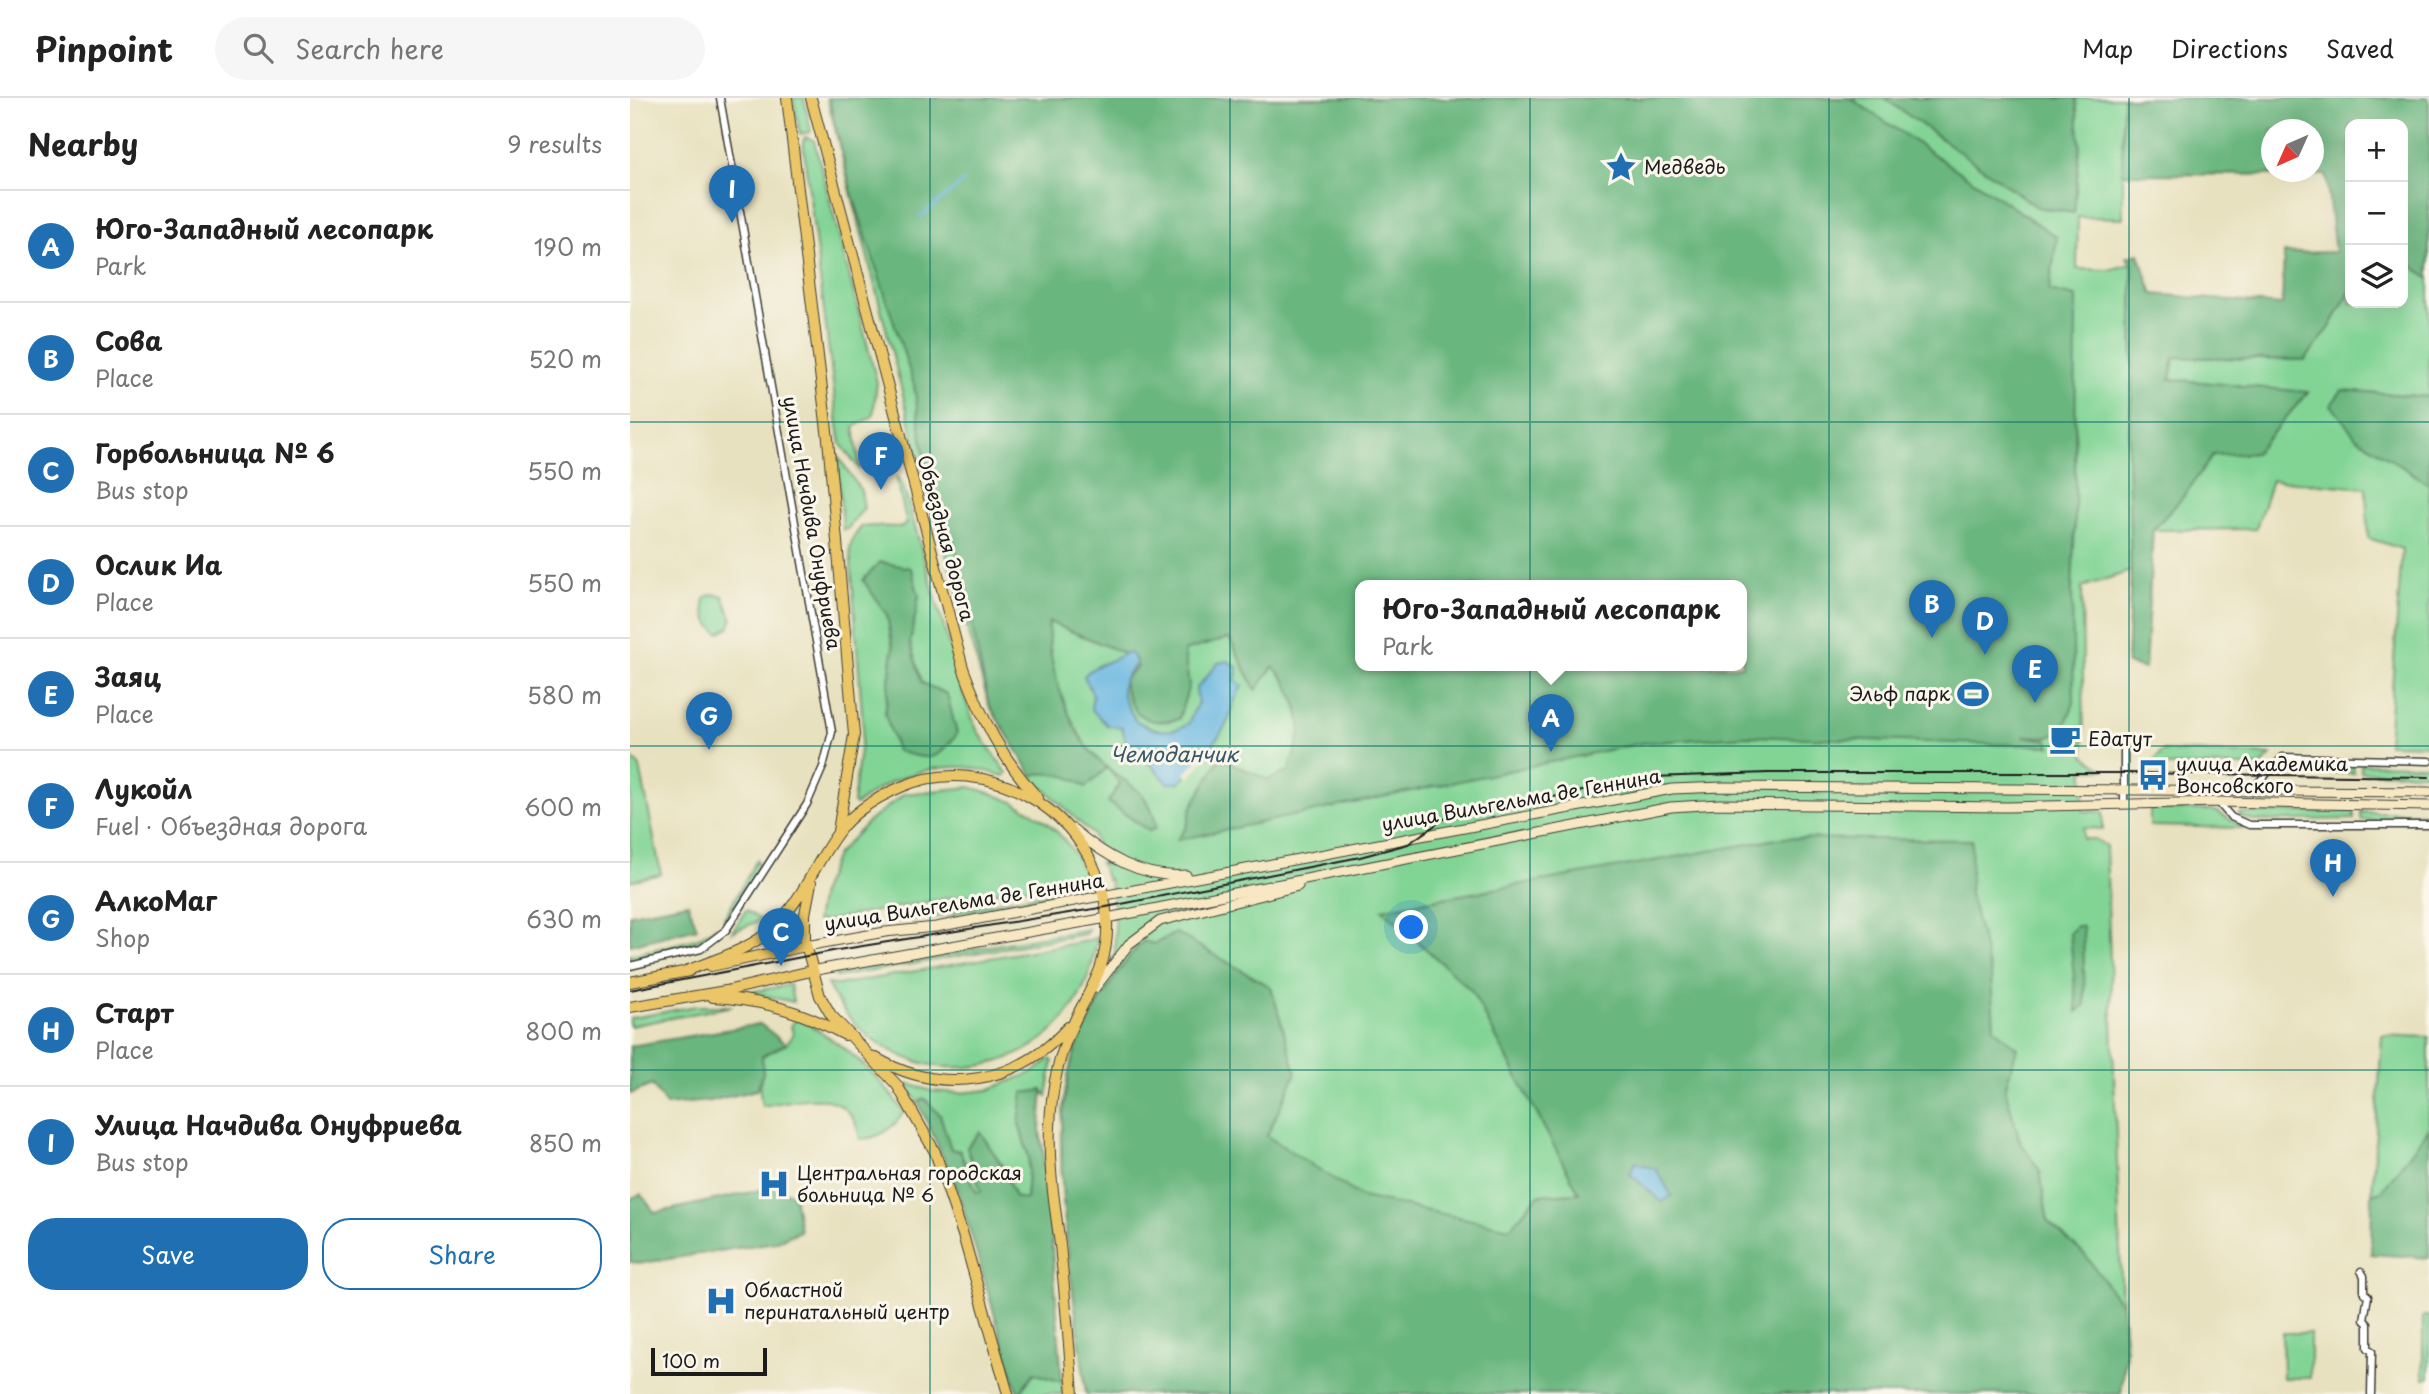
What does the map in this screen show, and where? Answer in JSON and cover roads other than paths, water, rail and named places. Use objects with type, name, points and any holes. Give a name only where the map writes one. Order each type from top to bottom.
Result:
[{"type":"main road","points":[[787,98],[827,425],[854,734],[838,832]]},
{"type":"main road","name":"Объездная дорога","points":[[811,98],[962,668],[985,725],[1021,778],[1046,806]]},
{"type":"main road","points":[[684,972],[742,948],[765,934],[797,899],[838,832],[876,799],[905,785],[935,778],[970,776],[999,782],[1046,806],[1101,852],[1133,867],[1175,876],[1216,874]]},
{"type":"main road","name":"улица Вильгельма де Геннина","points":[[806,946],[885,932],[936,927],[1104,897],[1672,789],[1723,787],[2429,792]]},
{"type":"main road","name":"улица Вильгельма де Геннина","points":[[811,971],[1107,918],[1684,806],[2006,807],[2218,802],[2429,806]]},
{"type":"main road","points":[[1069,826],[1088,853],[1104,897],[1107,918],[1105,951],[1086,1001]]},
{"type":"main road","points":[[1073,1394],[1050,1128],[1058,1065],[1076,1018],[1119,955],[1139,935],[1160,921],[1351,870]]},
{"type":"main road","points":[[814,873],[806,914],[806,946],[811,971],[831,1015],[897,1085],[935,1152],[963,1235],[1008,1394]]},
{"type":"main road","points":[[630,982],[806,946]]},
{"type":"main road","points":[[630,1007],[726,991],[811,971]]},
{"type":"main road","points":[[686,996],[776,1004],[819,1020],[854,1041]]},
{"type":"main road","points":[[867,1052],[894,1068],[917,1076],[942,1080],[986,1078],[1027,1062],[1048,1047],[1076,1018]]},
{"type":"street","name":"улица Начдива Онуфриева","points":[[630,966],[701,949],[726,930],[807,804],[823,767],[832,732],[720,98]]},
{"type":"street","points":[[2124,742],[2124,803]]},
{"type":"street","points":[[2251,790],[2283,757],[2429,761]]},
{"type":"street","points":[[2218,802],[2231,817],[2249,825],[2429,825]]},
{"type":"street","points":[[630,1012],[650,1003]]},
{"type":"street","points":[[2361,1271],[2364,1293],[2368,1296],[2364,1320],[2368,1324],[2368,1348],[2371,1351],[2371,1394]]},
{"type":"water","name":"Чемоданчик","points":[[1125,653],[1131,654],[1137,663],[1125,678],[1122,690],[1136,721],[1169,731],[1188,724],[1198,702],[1196,689],[1218,663],[1228,661],[1238,668],[1235,680],[1243,686],[1227,723],[1208,751],[1179,783],[1168,783],[1137,750],[1127,746],[1122,727],[1108,726],[1091,709],[1093,695],[1084,676],[1093,668]]},
{"type":"water","points":[[1635,1162],[1656,1169],[1672,1196],[1662,1202],[1630,1174]]},
{"type":"waterway","points":[[920,217],[964,181]]},
{"type":"tram line","points":[[630,990],[838,950],[1106,907],[1360,857],[1408,844],[1444,819],[1652,777],[1768,773],[2124,773],[2429,777]]},
{"type":"place","name":"Медведь","points":[[1621,167]]},
{"type":"place","name":"Улица Начдива Онуфриева","points":[[732,223]]},
{"type":"place","name":"Лукойл","points":[[881,490]]},
{"type":"place","name":"Сова","points":[[1932,638]]},
{"type":"place","name":"Ослик Иа","points":[[1985,655]]},
{"type":"place","name":"Эльф парк","points":[[1973,694]]},
{"type":"place","name":"Заяц","points":[[2035,703]]},
{"type":"place","name":"Едатут","points":[[2065,739]]},
{"type":"place","name":"АлкоМаг","points":[[709,750]]},
{"type":"place","name":"Юго-Западный лесопарк","points":[[1551,752]]},
{"type":"place","name":"улица Академика Вонсовского","points":[[2153,775]]},
{"type":"place","name":"Старт","points":[[2333,897]]},
{"type":"place","name":"Горбольница № 6","points":[[781,966]]},
{"type":"place","name":"Центральная городская больница № 6","points":[[774,1184]]},
{"type":"place","name":"Областной перинатальный центр","points":[[721,1301]]}]
